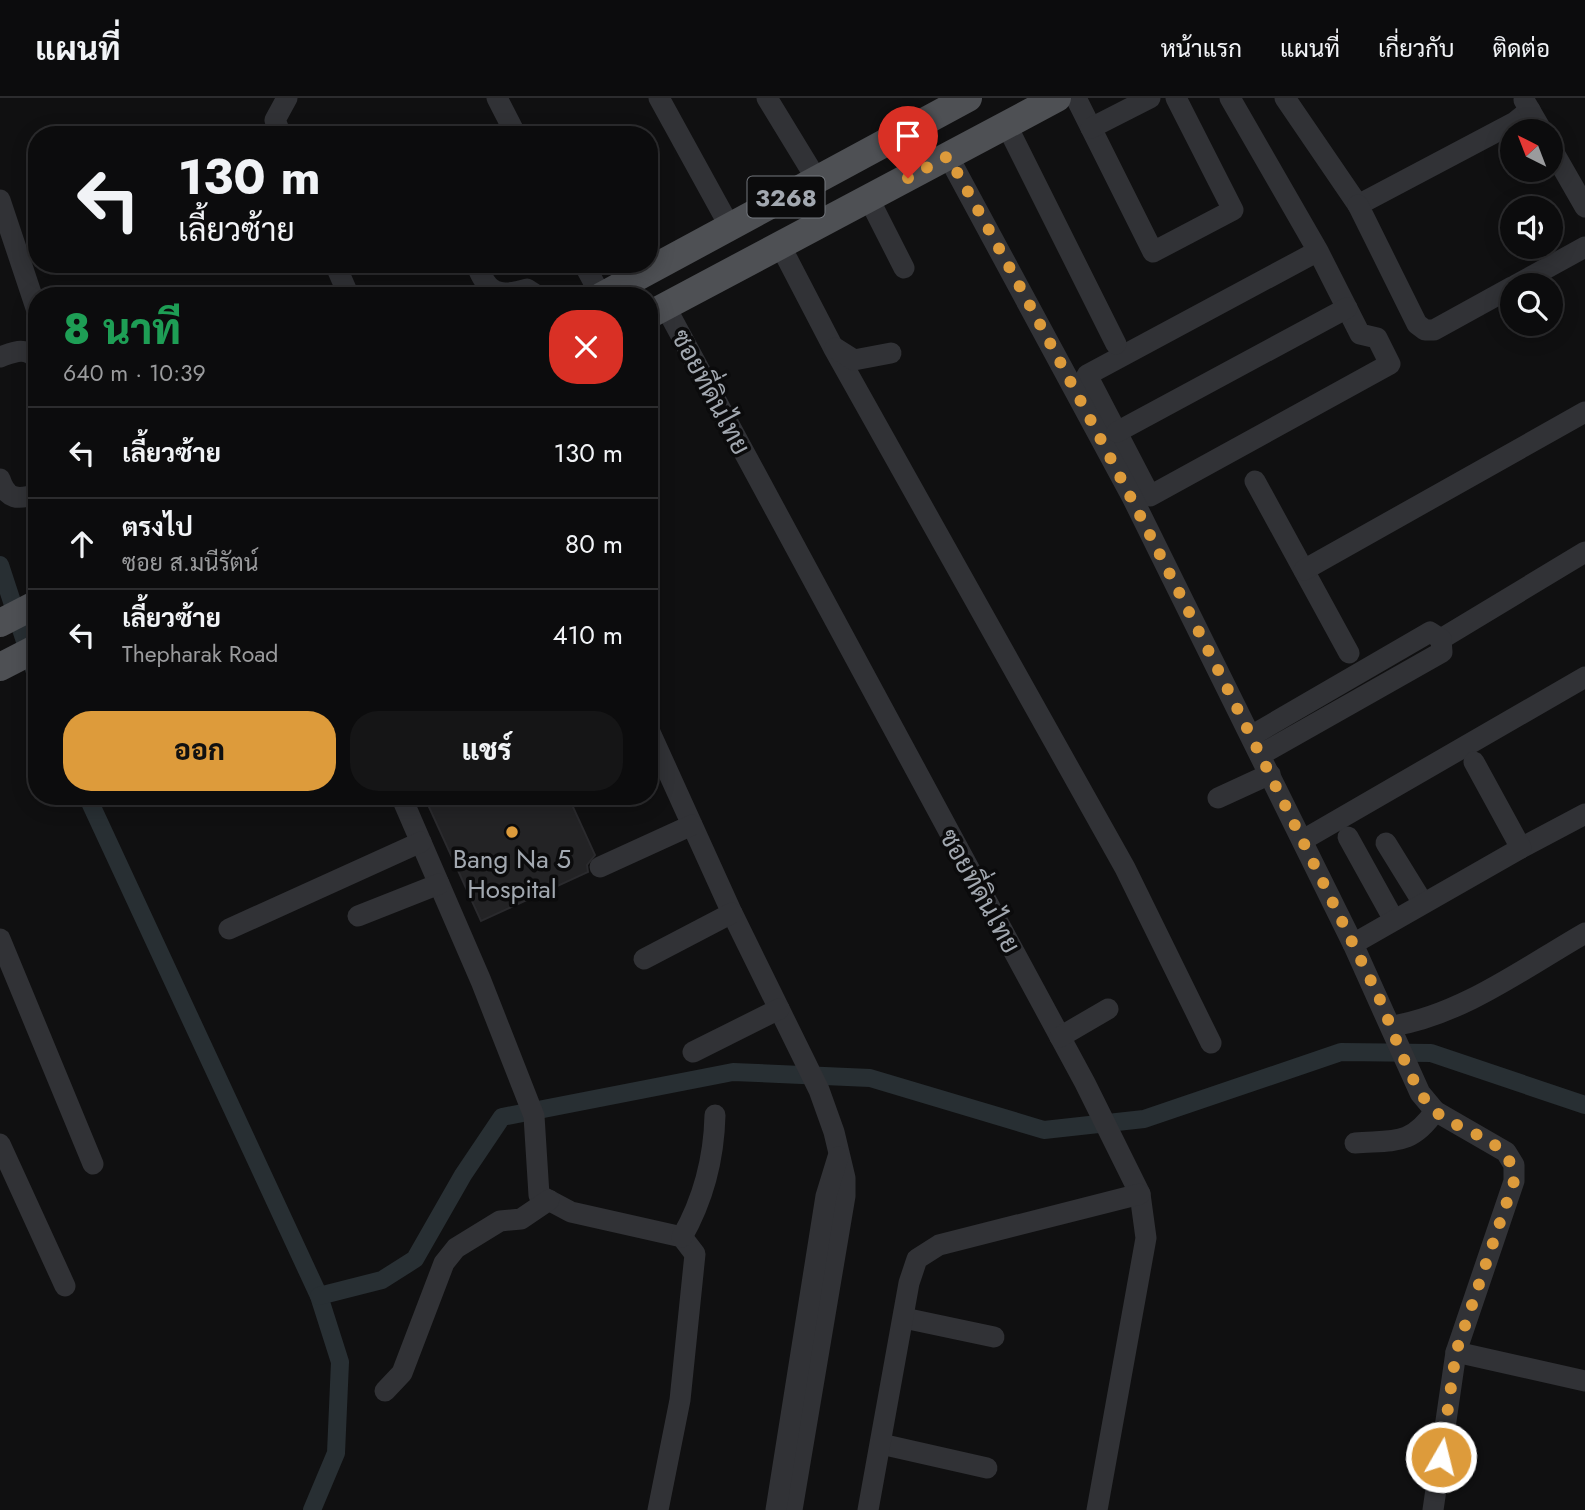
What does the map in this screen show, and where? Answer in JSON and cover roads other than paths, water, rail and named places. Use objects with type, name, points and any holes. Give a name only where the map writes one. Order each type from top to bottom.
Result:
[{"type":"main road","name":"3268","points":[[658,266],[968,98]]},
{"type":"main road","name":"3268","points":[[658,309],[1057,98]]},
{"type":"main road","name":"3268","points":[[619,287],[645,273]]},
{"type":"main road","points":[[0,623],[28,608]]},
{"type":"main road","points":[[5,665],[28,653]]},
{"type":"street","points":[[277,126],[275,120],[278,108],[287,98]]},
{"type":"street","points":[[497,98],[511,126]]},
{"type":"street","points":[[659,98],[730,227]]},
{"type":"street","points":[[767,98],[817,180]]},
{"type":"street","points":[[1076,98],[1153,251],[1233,210],[1176,98]]},
{"type":"street","points":[[1091,128],[1150,98]]},
{"type":"street","points":[[1230,98],[1318,251],[1360,334],[1377,338],[1390,363],[1150,496],[1087,375],[1318,251]]},
{"type":"street","points":[[1285,98],[1358,205],[1417,324],[1425,330],[1434,330],[1500,294]]},
{"type":"street","points":[[1358,205],[1515,122],[1527,104]]},
{"type":"street","points":[[1006,124],[1116,344]]},
{"type":"street","points":[[948,156],[1100,433],[1303,840],[1393,1027],[1420,1094],[1435,1111],[1506,1152],[1514,1165],[1514,1181],[1456,1352],[1433,1510]]},
{"type":"street","points":[[1563,169],[1585,207]]},
{"type":"street","points":[[0,200],[29,287]]},
{"type":"street","points":[[869,200],[904,268]]},
{"type":"street","points":[[780,245],[833,346],[1125,868],[1211,1043]]},
{"type":"street","points":[[1538,273],[1585,247]]},
{"type":"street","points":[[1117,432],[1347,308]]},
{"type":"street","name":"ซอยที่ดินไทย","points":[[658,312],[1059,1037],[1140,1194],[1146,1238],[1097,1510]]},
{"type":"street","points":[[833,346],[854,360],[891,352]]},
{"type":"street","points":[[0,357],[20,351],[28,353]]},
{"type":"street","points":[[1304,570],[1585,412]]},
{"type":"street","points":[[0,479],[4,489],[13,498],[28,497]]},
{"type":"street","points":[[1255,481],[1349,653]]},
{"type":"street","points":[[1255,746],[1442,652],[1441,639],[1585,552]]},
{"type":"street","points":[[1303,840],[1585,677]]},
{"type":"street","points":[[658,751],[732,914],[819,1090],[834,1132],[838,1157],[826,1196],[818,1305],[792,1510]]},
{"type":"street","points":[[1474,762],[1521,848]]},
{"type":"street","points":[[1218,798],[1270,774]]},
{"type":"street","points":[[405,805],[534,1116],[539,1195],[571,1212],[682,1237],[695,1254],[680,1400],[658,1510]]},
{"type":"street","points":[[1353,944],[1585,814]]},
{"type":"street","points":[[600,867],[692,825]]},
{"type":"street","points":[[1348,837],[1394,920]]},
{"type":"street","points":[[229,929],[421,842]]},
{"type":"street","points":[[1386,843],[1423,903]]},
{"type":"street","points":[[358,916],[439,884]]},
{"type":"street","points":[[644,959],[732,914]]},
{"type":"street","points":[[1393,1027],[1428,1020],[1462,1004],[1585,933]]},
{"type":"street","points":[[0,939],[93,1164]]},
{"type":"street","points":[[693,1052],[779,1009]]},
{"type":"street","points":[[1059,1037],[1108,1009]]},
{"type":"street","points":[[1355,1143],[1409,1138],[1421,1131],[1435,1111]]},
{"type":"street","points":[[682,1237],[695,1214],[706,1178],[715,1115]]},
{"type":"street","points":[[0,1144],[65,1286]]},
{"type":"street","points":[[869,1510],[917,1259],[939,1245],[1140,1194]]},
{"type":"street","points":[[384,1391],[402,1373],[444,1263],[456,1248],[499,1221],[521,1219],[549,1200]]},
{"type":"street","points":[[776,1510],[818,1305]]},
{"type":"street","points":[[904,1318],[994,1337]]},
{"type":"street","points":[[1456,1352],[1585,1381]]},
{"type":"street","points":[[881,1444],[987,1468]]},
{"type":"waterway","points":[[0,565],[28,651]]},
{"type":"waterway","points":[[91,805],[319,1296],[340,1362],[336,1453],[312,1510]]},
{"type":"waterway","points":[[319,1296],[382,1280],[415,1259],[463,1175],[502,1117],[733,1072],[870,1078],[1044,1130],[1144,1119],[1341,1052],[1431,1053],[1585,1105]]},
{"type":"place","name":"Bang Na 5 Hospital","points":[[512,832]]}]
